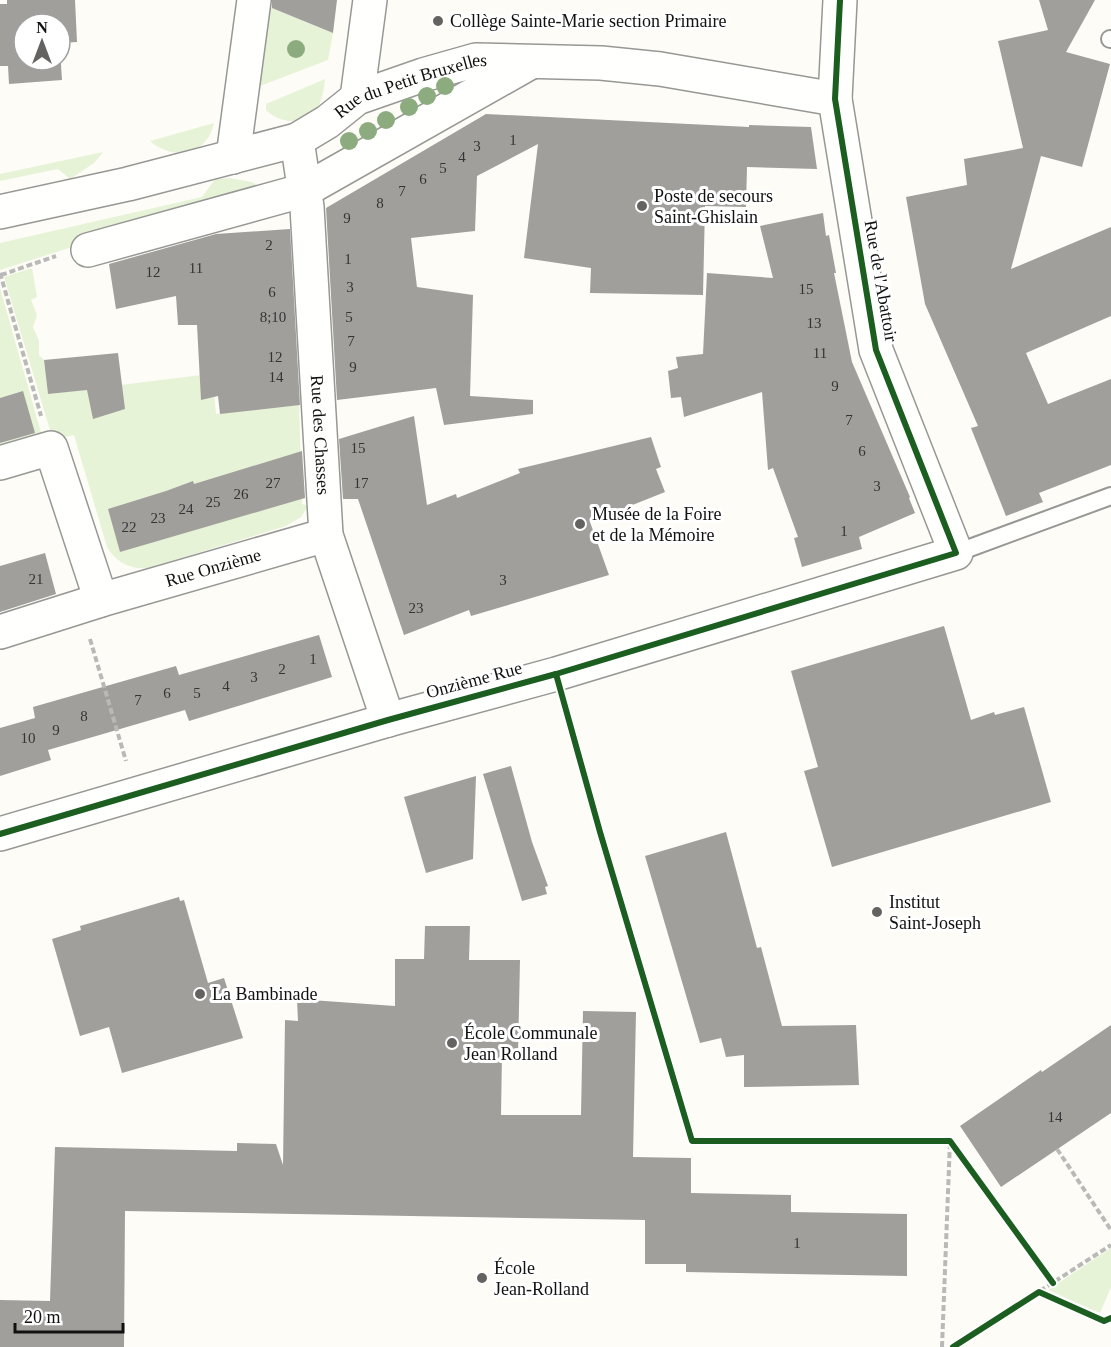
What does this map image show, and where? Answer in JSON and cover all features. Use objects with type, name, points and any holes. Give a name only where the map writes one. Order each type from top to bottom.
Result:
[{"type":"street","points":[[233,157],[254,0]]},
{"type":"street","points":[[357,98],[370,0]]},
{"type":"street","name":"Rue de l'Abattoir","points":[[840,0],[835,99],[876,350],[956,553]]},
{"type":"street","name":"Rue du Petit Bruxelles","points":[[0,212],[128,184],[297,140],[327,122],[357,98],[423,75],[476,60],[601,63],[660,69],[835,99]]},
{"type":"street","points":[[88,250],[305,190],[531,62]]},
{"type":"street","name":"Rue des Chasses","points":[[297,140],[305,190],[326,535],[388,720]]},
{"type":"street","points":[[0,463],[51,448],[91,603]]},
{"type":"street","name":"Rue Onzième","points":[[0,632],[91,603],[326,535]]},
{"type":"street","name":"Onzième Rue","points":[[0,834],[388,720],[556,674],[956,553]]},
{"type":"lane","points":[[956,553],[1111,496]]},
{"type":"path","points":[[51,448],[0,274],[68,252],[88,250]]},
{"type":"path","points":[[91,603],[136,794]]},
{"type":"path","points":[[556,674],[600,832],[692,1141],[950,1141]]},
{"type":"path","points":[[950,1141],[1053,1283]]},
{"type":"path","points":[[942,1347],[950,1141]]},
{"type":"path","points":[[1058,1149],[1111,1230]]},
{"type":"path","points":[[953,1347],[1111,1245]]},
{"type":"path","points":[[1039,1292],[1108,1319]]},
{"type":"green space","points":[[270,7],[333,33],[328,60],[260,86]]},
{"type":"green space","points":[[325,79],[320,104],[311,115],[300,120],[287,121],[266,110],[266,104]]},
{"type":"green space","points":[[214,123],[204,143],[188,152],[169,151],[150,141]]},
{"type":"green space","points":[[103,152],[94,163],[70,179],[58,169],[0,181],[0,174]]},
{"type":"green space","points":[[230,178],[252,182],[261,187],[0,270],[0,243],[202,197],[215,179]]},
{"type":"green space","points":[[32,268],[37,297],[31,300],[37,315],[33,327],[39,341],[39,355],[44,360],[48,394],[201,375],[214,393],[216,414],[299,404],[302,504],[308,506],[301,517],[286,526],[148,568],[129,566],[115,557],[107,547],[74,435],[53,440],[4,277]]},
{"type":"green space","points":[[0,288],[44,443],[0,456]]},
{"type":"green space","points":[[1111,1248],[1111,1287],[1100,1313],[1048,1290]]},
{"type":"building","points":[[7,0],[75,0],[77,42],[72,42],[72,12],[12,12],[12,72],[61,72],[62,80],[9,84],[8,66],[0,66],[0,4],[7,4]]},
{"type":"building","points":[[272,0],[337,0],[333,33],[272,8]]},
{"type":"building","points":[[1039,0],[1095,0],[1066,52],[1110,64],[1082,167],[1041,156],[1011,269],[1111,227],[1111,316],[1026,353],[1048,404],[1111,379],[1111,465],[1039,493],[1043,502],[1006,516],[971,428],[978,426],[925,304],[906,197],[967,185],[964,159],[1023,148],[998,41],[1048,30]]},
{"type":"building","points":[[486,114],[749,127],[749,125],[811,127],[817,169],[747,167],[746,207],[705,206],[703,295],[590,293],[591,268],[524,258],[538,144],[477,176],[475,231],[411,238],[417,287],[473,295],[470,396],[533,400],[533,414],[444,425],[436,388],[337,400],[326,208]]},
{"type":"building","points":[[823,213],[852,362],[915,513],[859,537],[862,549],[802,567],[794,538],[798,537],[773,468],[768,470],[762,392],[684,417],[681,397],[671,398],[668,371],[678,368],[676,357],[703,354],[707,273],[773,278],[760,226]]},
{"type":"building","points":[[290,229],[300,405],[220,414],[218,396],[201,400],[197,325],[178,325],[176,296],[116,309],[109,264],[216,234]]},
{"type":"building","points":[[118,353],[125,409],[93,419],[87,390],[48,394],[44,360]]},
{"type":"building","points":[[23,391],[35,433],[0,443],[0,398]]},
{"type":"building","points":[[414,416],[427,505],[456,494],[457,498],[520,473],[518,469],[651,437],[661,467],[656,469],[665,492],[590,522],[609,575],[471,616],[469,610],[404,635],[358,499],[343,499],[339,439]]},
{"type":"building","points":[[302,451],[305,498],[120,552],[108,509],[193,481],[194,484]]},
{"type":"building","points":[[45,553],[56,594],[0,612],[0,566]]},
{"type":"building","points":[[944,626],[971,720],[994,712],[995,715],[1024,707],[1051,802],[832,867],[804,771],[818,767],[791,671]]},
{"type":"building","points":[[319,635],[332,677],[189,721],[185,710],[48,750],[51,760],[0,776],[0,728],[35,718],[33,707],[176,666],[179,675]]},
{"type":"building","points":[[511,766],[532,842],[548,886],[545,887],[547,894],[522,901],[483,774]]},
{"type":"building","points":[[476,776],[473,859],[426,873],[404,797]]},
{"type":"building","points":[[726,832],[757,948],[761,947],[782,1026],[856,1025],[859,1085],[744,1087],[744,1055],[726,1057],[721,1038],[700,1043],[645,856]]},
{"type":"building","name":"La Bambinade","points":[[179,897],[180,901],[184,900],[208,983],[224,978],[243,1038],[122,1073],[109,1027],[80,1036],[52,939],[81,930],[80,926]]},
{"type":"building","points":[[425,926],[470,926],[469,960],[520,960],[518,1054],[502,1054],[501,1115],[581,1115],[583,1011],[636,1012],[633,1157],[691,1158],[691,1193],[791,1195],[791,1212],[907,1214],[907,1276],[686,1272],[686,1264],[645,1264],[645,1220],[125,1211],[124,1347],[0,1347],[0,1300],[50,1301],[55,1147],[237,1151],[237,1143],[276,1144],[283,1165],[285,1020],[298,1021],[297,999],[395,1006],[395,959],[424,959]]},
{"type":"building","points":[[1111,1025],[1111,1113],[1001,1187],[960,1126]]},
{"type":"cycle path","points":[[0,834],[388,720],[556,674],[956,553],[876,350],[835,99],[840,0]]},
{"type":"cycle path","points":[[556,674],[600,832],[692,1141],[950,1141],[1053,1283]]},
{"type":"cycle path","points":[[953,1347],[1039,1292],[1104,1321],[1111,1318]]},
{"type":"place","name":"Collège Sainte-Marie section Primaire","points":[[438,21]]},
{"type":"place","name":"Poste de secours Saint-Ghislain","points":[[642,206]]},
{"type":"place","name":"Musée de la Foire et de la Mémoire","points":[[580,524]]},
{"type":"place","name":"Institut Saint-Joseph","points":[[877,912]]},
{"type":"place","name":"La Bambinade","points":[[200,994]]},
{"type":"place","name":"École Communale Jean Rolland","points":[[452,1043]]},
{"type":"place","name":"École Jean-Rolland","points":[[482,1278]]}]
